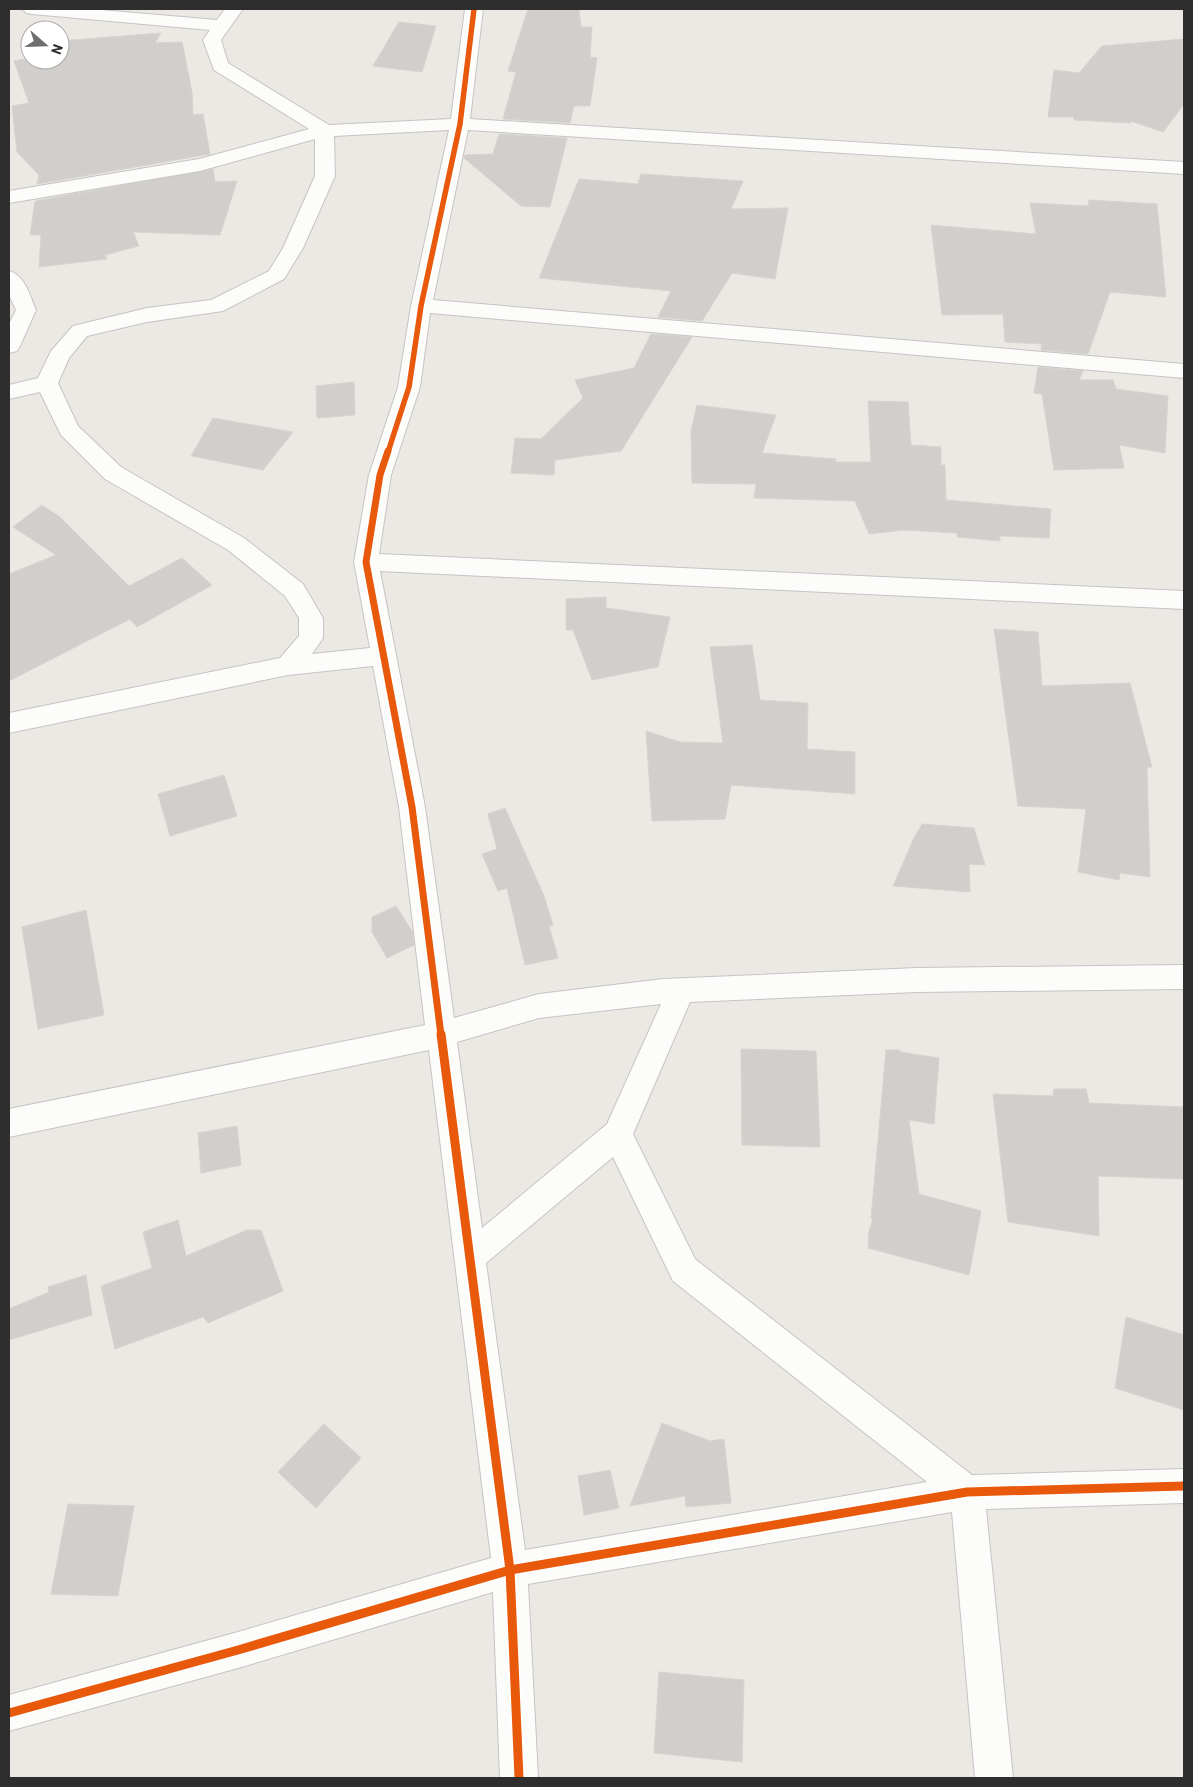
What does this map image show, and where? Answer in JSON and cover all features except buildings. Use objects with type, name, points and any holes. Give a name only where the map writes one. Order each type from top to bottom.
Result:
[{"type":"street","points":[[32,9],[222,26]]},
{"type":"street","points":[[234,9],[212,40],[220,66],[325,131]]},
{"type":"street","points":[[474,9],[460,124],[421,306],[409,387],[380,476],[366,562],[412,807],[510,1570],[519,1778]]},
{"type":"street","points":[[9,196],[200,165],[325,131],[460,124],[1184,168]]},
{"type":"street","points":[[288,666],[311,638],[311,618],[294,590],[236,544],[112,473],[69,430],[47,383],[59,356],[80,331],[147,315],[216,306],[277,275],[293,248],[324,176],[325,131]]},
{"type":"street","points":[[9,277],[14,282],[26,310],[9,346]]},
{"type":"street","points":[[421,306],[1184,371]]},
{"type":"street","points":[[9,392],[47,383]]},
{"type":"street","points":[[366,562],[1184,600]]},
{"type":"street","points":[[9,723],[288,666],[384,656]]},
{"type":"street","points":[[9,1122],[442,1034],[539,1006],[681,990],[917,980],[1184,977]]},
{"type":"street","points":[[470,1257],[618,1134],[681,990]]},
{"type":"street","points":[[618,1134],[684,1270],[967,1492],[994,1778]]},
{"type":"street","points":[[9,1713],[229,1652],[510,1570],[967,1492],[1184,1486]]},
{"type":"cycle path","points":[[474,9],[460,124],[421,306],[409,387],[380,475],[366,562],[412,807],[510,1570],[519,1778]]},
{"type":"cycle path","points":[[9,1713],[238,1650],[510,1570],[967,1492],[1184,1486]]}]
